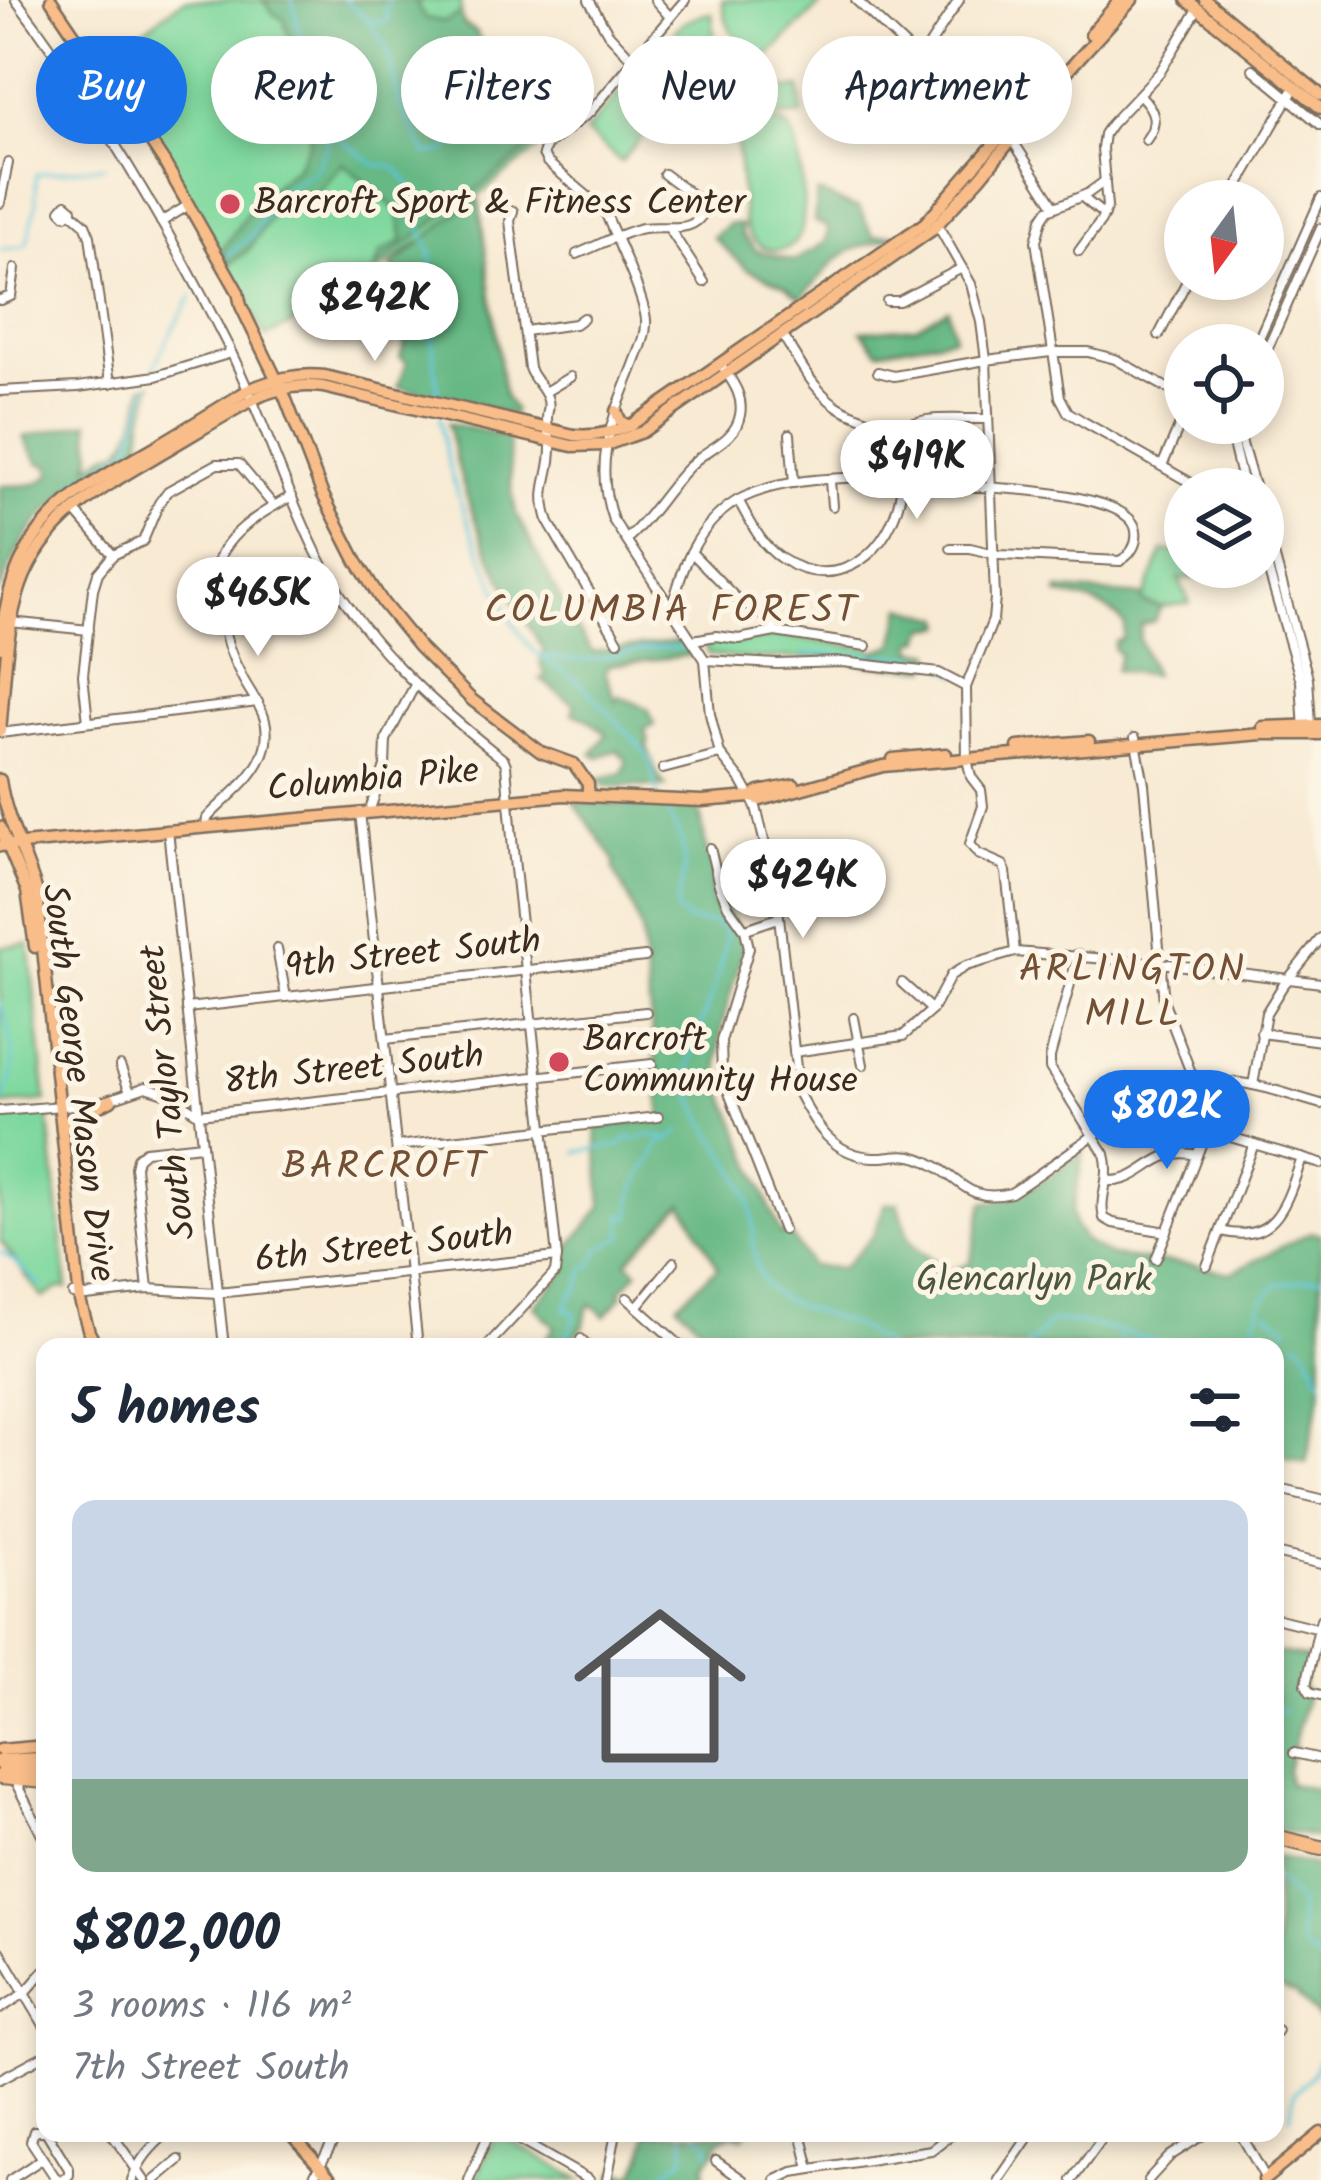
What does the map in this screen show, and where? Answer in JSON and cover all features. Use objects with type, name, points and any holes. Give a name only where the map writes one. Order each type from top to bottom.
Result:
[{"type":"highway","points":[[0,1762],[36,1760]]},
{"type":"highway","points":[[0,1778],[36,1771]]},
{"type":"highway","points":[[0,1778],[36,1782]]},
{"type":"highway","points":[[1284,1845],[1319,1852]]},
{"type":"main road","points":[[51,0],[131,110],[238,292],[319,485],[374,589],[444,673],[541,752],[574,764],[591,794]]},
{"type":"main road","points":[[1072,57],[1120,0]]},
{"type":"main road","points":[[1072,65],[1132,0]]},
{"type":"main road","points":[[1200,2],[1222,14],[1321,95]]},
{"type":"main road","points":[[1200,2],[1292,93],[1321,108]]},
{"type":"main road","points":[[0,732],[9,590],[42,528],[69,506],[250,395],[304,375],[325,376],[550,436],[619,442],[651,426],[934,221],[999,144]]},
{"type":"main road","points":[[606,439],[724,369]]},
{"type":"main road","points":[[616,411],[621,422],[630,426]]},
{"type":"main road","points":[[0,647],[8,621]]},
{"type":"main road","name":"Columbia Pike","points":[[8,845],[591,794],[761,800],[883,766],[1312,729]]},
{"type":"main road","name":"South George Mason Drive","points":[[0,780],[8,845]]},
{"type":"main road","name":"South George Mason Drive","points":[[0,827],[37,892],[76,1295],[90,1338]]},
{"type":"main road","points":[[62,1130],[66,1123],[111,1100]]},
{"type":"main road","name":"South George Mason Drive","points":[[56,1107],[76,1295]]},
{"type":"main road","points":[[0,1750],[36,1747]]},
{"type":"main road","points":[[1268,2180],[1321,2137]]},
{"type":"main road","points":[[288,2142],[317,2175],[332,2180]]},
{"type":"main road","points":[[296,2142],[317,2175]]},
{"type":"street","points":[[16,0],[161,223],[231,353],[316,552],[337,588],[415,685],[504,760],[557,1257],[554,1273],[494,1338]]},
{"type":"street","points":[[589,0],[618,44]]},
{"type":"street","points":[[655,0],[670,17]]},
{"type":"street","points":[[654,36],[685,0]]},
{"type":"street","points":[[856,0],[894,36]]},
{"type":"street","points":[[934,36],[954,2]]},
{"type":"street","points":[[1080,250],[1108,201],[1104,134],[1160,72],[1200,2]]},
{"type":"street","points":[[1253,70],[1292,93],[1321,125]]},
{"type":"street","points":[[618,80],[543,154],[606,214],[645,314],[641,346],[606,439],[606,500],[613,520],[704,660],[719,754],[751,797],[771,868],[799,1094],[819,1131],[838,1147],[862,1156],[919,1158],[966,1190],[988,1197],[1011,1192],[1160,1096],[1197,1085],[1253,1085],[1321,1104]]},
{"type":"street","points":[[1241,180],[1292,93]]},
{"type":"street","points":[[1140,95],[1154,112],[1155,123],[1146,140]]},
{"type":"street","points":[[1014,144],[1054,207]]},
{"type":"street","points":[[0,203],[8,163]]},
{"type":"street","points":[[577,254],[640,228],[688,226],[701,219],[705,206],[664,174]]},
{"type":"street","points":[[1106,182],[1054,207],[1042,218],[1036,241],[1060,398],[1068,412],[1166,468]]},
{"type":"street","points":[[1081,197],[1104,215]]},
{"type":"street","points":[[1265,324],[1321,198]]},
{"type":"street","points":[[161,223],[186,207]]},
{"type":"street","points":[[71,212],[90,236],[110,383]]},
{"type":"street","points":[[513,212],[510,221],[529,368],[549,404],[543,496],[549,523],[618,640]]},
{"type":"street","points":[[934,221],[978,305],[986,360],[995,598],[992,620],[966,687],[966,756],[983,806],[970,844],[977,854],[1003,865],[1006,872],[1015,952]]},
{"type":"street","points":[[669,228],[704,282]]},
{"type":"street","points":[[1278,324],[1321,228]]},
{"type":"street","points":[[887,301],[913,295],[962,268]]},
{"type":"street","points":[[0,300],[11,296],[15,269]]},
{"type":"street","points":[[1159,335],[1177,300]]},
{"type":"street","points":[[525,331],[575,324],[583,318]]},
{"type":"street","points":[[738,500],[767,547],[783,560],[821,571],[858,563],[875,550],[890,531],[899,507],[903,459],[892,434],[832,403],[780,330]]},
{"type":"street","points":[[878,372],[894,376],[986,360],[1088,352],[1115,359],[1164,386]]},
{"type":"street","points":[[0,391],[156,376],[231,353]]},
{"type":"street","points":[[627,539],[691,465],[736,429],[740,396],[724,369]]},
{"type":"street","points":[[545,392],[570,377]]},
{"type":"street","points":[[892,434],[918,420],[987,419]]},
{"type":"street","points":[[790,434],[794,483]]},
{"type":"street","points":[[1162,466],[1172,444]]},
{"type":"street","points":[[88,722],[83,675],[98,573],[113,555],[142,541],[168,491],[217,464],[239,464],[274,506]]},
{"type":"street","points":[[672,610],[690,552],[716,517],[764,488],[903,477],[1069,495],[1129,517],[1136,527],[1132,550],[1120,561],[951,548]]},
{"type":"street","points":[[830,481],[832,506]]},
{"type":"street","points":[[206,826],[207,818],[249,778],[266,745],[267,728],[230,653],[216,572],[226,546],[246,525],[292,496]]},
{"type":"street","points":[[69,506],[113,555]]},
{"type":"street","points":[[690,552],[736,597],[772,621],[775,632]]},
{"type":"street","points":[[1274,588],[1312,729]]},
{"type":"street","points":[[1283,588],[1307,674],[1312,729]]},
{"type":"street","points":[[8,621],[88,630]]},
{"type":"street","points":[[693,640],[775,632],[866,646]]},
{"type":"street","points":[[704,660],[842,662],[939,673],[966,687]]},
{"type":"street","points":[[415,685],[386,740],[385,766],[364,812],[417,1338]]},
{"type":"street","points":[[0,732],[258,702]]},
{"type":"street","points":[[1136,741],[1165,1002],[1207,1115],[1207,1130],[1156,1259]]},
{"type":"street","points":[[663,769],[719,754]]},
{"type":"street","points":[[224,825],[227,800]]},
{"type":"street","name":"South Taylor Street","points":[[168,830],[223,1338]]},
{"type":"street","points":[[710,848],[728,907],[745,930],[748,948],[721,1041],[722,1075],[783,1230]]},
{"type":"street","points":[[771,868],[803,860]]},
{"type":"street","points":[[745,930],[778,918]]},
{"type":"street","points":[[1253,1085],[1266,1013],[1321,938]]},
{"type":"street","points":[[277,949],[286,997]]},
{"type":"street","points":[[794,1052],[903,1036],[932,1010],[951,975],[966,965],[1015,952],[1160,963],[1321,983]]},
{"type":"street","points":[[1078,955],[1049,1069],[1105,1154],[1104,1219],[1167,1232]]},
{"type":"street","name":"9th Street South","points":[[187,1008],[645,957]]},
{"type":"street","points":[[902,983],[932,1010]]},
{"type":"street","points":[[385,1040],[646,1012]]},
{"type":"street","points":[[854,1018],[862,1065]]},
{"type":"street","points":[[1261,1033],[1321,1042]]},
{"type":"street","name":"8th Street South","points":[[130,1092],[153,1088],[199,1114],[652,1064]]},
{"type":"street","points":[[0,1111],[111,1100],[130,1092],[120,1066]]},
{"type":"street","points":[[1120,1101],[1128,1115]]},
{"type":"street","points":[[397,1146],[658,1117]]},
{"type":"street","points":[[1207,1130],[1321,1164]]},
{"type":"street","points":[[1207,1266],[1254,1144]]},
{"type":"street","points":[[148,1289],[137,1158],[146,1151],[202,1145]]},
{"type":"street","points":[[1108,1181],[1125,1181],[1168,1153],[1197,1154]]},
{"type":"street","points":[[1221,1232],[1246,1235],[1276,1220],[1302,1158]]},
{"type":"street","name":"6th Street South","points":[[76,1295],[148,1289],[218,1293],[557,1257]]},
{"type":"street","points":[[637,1307],[674,1262]]},
{"type":"street","points":[[627,1298],[672,1338]]},
{"type":"street","points":[[1284,1490],[1321,1498]]},
{"type":"street","points":[[1284,1555],[1321,1564]]},
{"type":"street","points":[[1284,1620],[1320,1626],[1306,1685],[1310,1692],[1321,1695]]},
{"type":"street","points":[[1294,1753],[1321,1759]]},
{"type":"street","points":[[0,1778],[17,1785],[36,1784]]},
{"type":"street","points":[[17,1785],[36,1822]]},
{"type":"street","points":[[0,1951],[36,2012]]},
{"type":"street","points":[[0,2009],[36,1980]]},
{"type":"street","points":[[0,2079],[36,2060]]},
{"type":"street","points":[[36,2131],[31,2137],[42,2159],[61,2180],[68,2169],[52,2142]]},
{"type":"street","points":[[116,2142],[134,2175],[144,2180]]},
{"type":"street","points":[[134,2175],[146,2151],[156,2142]]},
{"type":"street","points":[[317,2175],[334,2142]]},
{"type":"street","points":[[469,2180],[485,2142]]},
{"type":"street","points":[[523,2142],[589,2180]]},
{"type":"street","points":[[608,2180],[614,2142]]},
{"type":"street","points":[[803,2142],[810,2169]]},
{"type":"street","points":[[776,2180],[810,2169],[931,2150],[945,2142]]},
{"type":"street","points":[[999,2180],[1024,2142]]},
{"type":"street","points":[[1072,2180],[1099,2142]]},
{"type":"street","points":[[1148,2180],[1170,2156],[1192,2142]]},
{"type":"street","points":[[1245,2142],[1268,2180]]},
{"type":"street","points":[[10,2180],[42,2159]]},
{"type":"street","points":[[155,2180],[179,2160]]},
{"type":"street","points":[[716,2161],[742,2180]]},
{"type":"green space","points":[[183,0],[460,0],[462,23],[478,36],[401,36],[401,144],[542,144],[466,205],[412,355],[405,342],[413,330],[423,262],[418,243],[325,308],[266,337],[155,144],[187,144],[187,36],[136,36]]},
{"type":"green space","points":[[263,0],[421,0],[417,6],[425,18],[445,22],[461,13],[463,24],[478,36],[401,36],[401,144],[536,144],[376,267],[380,254],[403,240],[398,211],[343,163],[316,194],[294,198],[275,209],[249,249],[230,264],[222,250],[256,201],[296,168],[309,144],[377,144],[377,36],[289,36],[284,19]]},
{"type":"green space","points":[[722,0],[820,0],[778,46],[778,36],[735,36]]},
{"type":"green space","points":[[712,13],[714,36],[672,36],[691,19]]},
{"type":"green space","points":[[800,88],[802,115],[778,117],[778,90]]},
{"type":"green space","points":[[618,94],[618,144],[636,144],[621,162],[594,139],[594,122]]},
{"type":"green space","points":[[781,124],[790,130],[797,149],[802,181],[800,235],[785,249],[768,249],[752,239],[744,221],[737,144],[778,144]]},
{"type":"green space","points":[[817,193],[859,208],[873,236],[895,234],[841,256],[800,298],[747,269],[713,237],[729,224],[741,225],[742,235],[757,251],[794,261],[826,242],[828,228],[814,221]]},
{"type":"green space","points":[[479,200],[502,381],[513,415],[398,387],[407,362],[400,357],[413,330],[402,317],[402,291],[391,267],[466,205]]},
{"type":"green space","points":[[948,309],[954,337],[878,351],[862,331],[916,327]]},
{"type":"green space","points":[[152,384],[141,446],[54,504],[24,541],[0,593],[0,486],[35,484],[52,472],[47,464],[39,463],[24,437],[89,422],[89,466],[121,450],[136,420],[143,386]]},
{"type":"green space","points":[[448,423],[508,437],[516,514],[592,652],[684,641],[692,655],[609,665],[605,672],[616,701],[619,696],[648,709],[655,725],[644,729],[646,744],[666,787],[605,786],[598,779],[623,773],[627,761],[617,750],[598,757],[592,754],[607,734],[572,713],[575,705],[540,679],[546,676],[540,663],[544,650],[484,542],[463,486]]},
{"type":"green space","points":[[1164,551],[1164,588],[1183,588],[1190,603],[1161,607],[1142,602]]},
{"type":"green space","points":[[1059,590],[1142,596],[1143,602],[1161,607],[1154,621],[1141,625],[1139,639],[1154,675],[1115,670],[1120,655],[1115,642],[1123,638],[1125,625],[1104,607],[1058,595]]},
{"type":"green space","points":[[903,607],[943,618],[945,626],[927,628],[921,640],[914,641],[914,650],[933,653],[929,668],[870,665],[876,651],[894,645]]},
{"type":"green space","points":[[776,636],[869,648],[877,655],[870,665],[832,658],[739,658],[708,654],[703,641]]},
{"type":"green space","name":"Glencarlyn Park","points":[[574,802],[700,812],[706,848],[727,910],[745,931],[746,940],[721,1030],[721,1085],[781,1235],[789,1233],[811,1266],[842,1268],[873,1236],[885,1204],[898,1203],[916,1249],[951,1271],[970,1263],[984,1202],[1024,1191],[1084,1151],[1072,1213],[1075,1227],[1087,1243],[1111,1256],[1231,1273],[1311,1232],[1321,1234],[1321,1392],[1306,1463],[1284,1457],[1284,1338],[714,1338],[677,1304],[718,1267],[683,1203],[627,1261],[638,1272],[605,1316],[591,1304],[584,1325],[573,1338],[546,1338],[555,1327],[534,1306],[567,1269],[563,1255],[602,1207],[596,1127],[662,1119],[641,931],[614,871],[614,860]]},
{"type":"green space","points":[[29,944],[46,1101],[0,1105],[0,947]]},
{"type":"green space","points":[[45,1112],[67,1288],[42,1298],[0,1240],[0,1116]]},
{"type":"green space","points":[[1284,1654],[1307,1658],[1303,1685],[1307,1694],[1287,1770],[1289,1784],[1321,1790],[1321,1838],[1284,1832]]},
{"type":"green space","points":[[1284,1859],[1321,1867],[1321,2021],[1296,1994],[1284,1989]]},
{"type":"green space","points":[[492,2142],[513,2142],[581,2180],[476,2180]]},
{"type":"green space","points":[[646,2142],[718,2142],[705,2163],[704,2180],[613,2180],[614,2172],[634,2174]]},
{"type":"waterway","points":[[292,0],[322,126],[375,165],[397,169],[415,191],[437,297],[431,327],[438,396]]},
{"type":"waterway","points":[[345,0],[369,21],[387,48],[401,106]]},
{"type":"waterway","points":[[369,21],[384,22],[389,0]]},
{"type":"waterway","points":[[227,256],[251,236],[280,192],[316,170],[327,144]]},
{"type":"waterway","points":[[421,144],[426,154],[443,152],[452,144]]},
{"type":"waterway","points":[[0,250],[27,243],[36,204],[36,174],[105,166]]},
{"type":"waterway","points":[[154,369],[192,296]]},
{"type":"waterway","points":[[72,485],[129,448],[149,385]]},
{"type":"waterway","points":[[440,418],[459,498],[515,625],[531,648],[583,686],[640,746],[650,760],[659,796]]},
{"type":"waterway","points":[[540,656],[583,660],[685,648]]},
{"type":"waterway","points":[[803,654],[908,656],[933,662],[958,676]]},
{"type":"waterway","points":[[664,804],[682,843],[685,866],[676,910],[689,921],[719,924],[726,932],[688,1076],[696,1106],[749,1200],[758,1269],[779,1296],[855,1326],[873,1338]]},
{"type":"waterway","points":[[0,1002],[13,1065],[2,1102]]},
{"type":"waterway","points":[[566,1338],[575,1319],[571,1310],[566,1311],[567,1304],[579,1288],[584,1269],[593,1264],[600,1248],[623,1237],[622,1214],[631,1218],[641,1177],[660,1142],[680,1131]]},
{"type":"waterway","points":[[577,1152],[622,1145],[629,1137],[666,1138]]},
{"type":"waterway","points":[[0,1157],[0,1176]]},
{"type":"waterway","points":[[0,1252],[42,1286]]},
{"type":"waterway","points":[[1249,1338],[1263,1299],[1277,1284],[1321,1277]]},
{"type":"waterway","points":[[1267,1312],[1288,1328]]},
{"type":"waterway","points":[[1036,1338],[1052,1321],[1146,1338]]},
{"type":"waterway","points":[[1296,1340],[1311,1362],[1316,1362],[1321,1380]]},
{"type":"waterway","points":[[1284,1887],[1299,1903],[1301,1944],[1321,1961]]},
{"type":"waterway","points":[[1290,2117],[1294,2094],[1321,2055]]},
{"type":"waterway","points":[[655,2180],[684,2157],[684,2142]]},
{"type":"waterway","points":[[706,2142],[711,2152]]},
{"type":"place","name":"Barcroft Sport & Fitness Center","points":[[230,204]]},
{"type":"place","name":"Barcroft Community House","points":[[559,1062]]},
{"type":"district","name":"COLUMBIA FOREST","points":[[672,612]]},
{"type":"district","name":"ARLINGTON MILL","points":[[1133,994]]},
{"type":"district","name":"BARCROFT","points":[[385,1168]]}]
